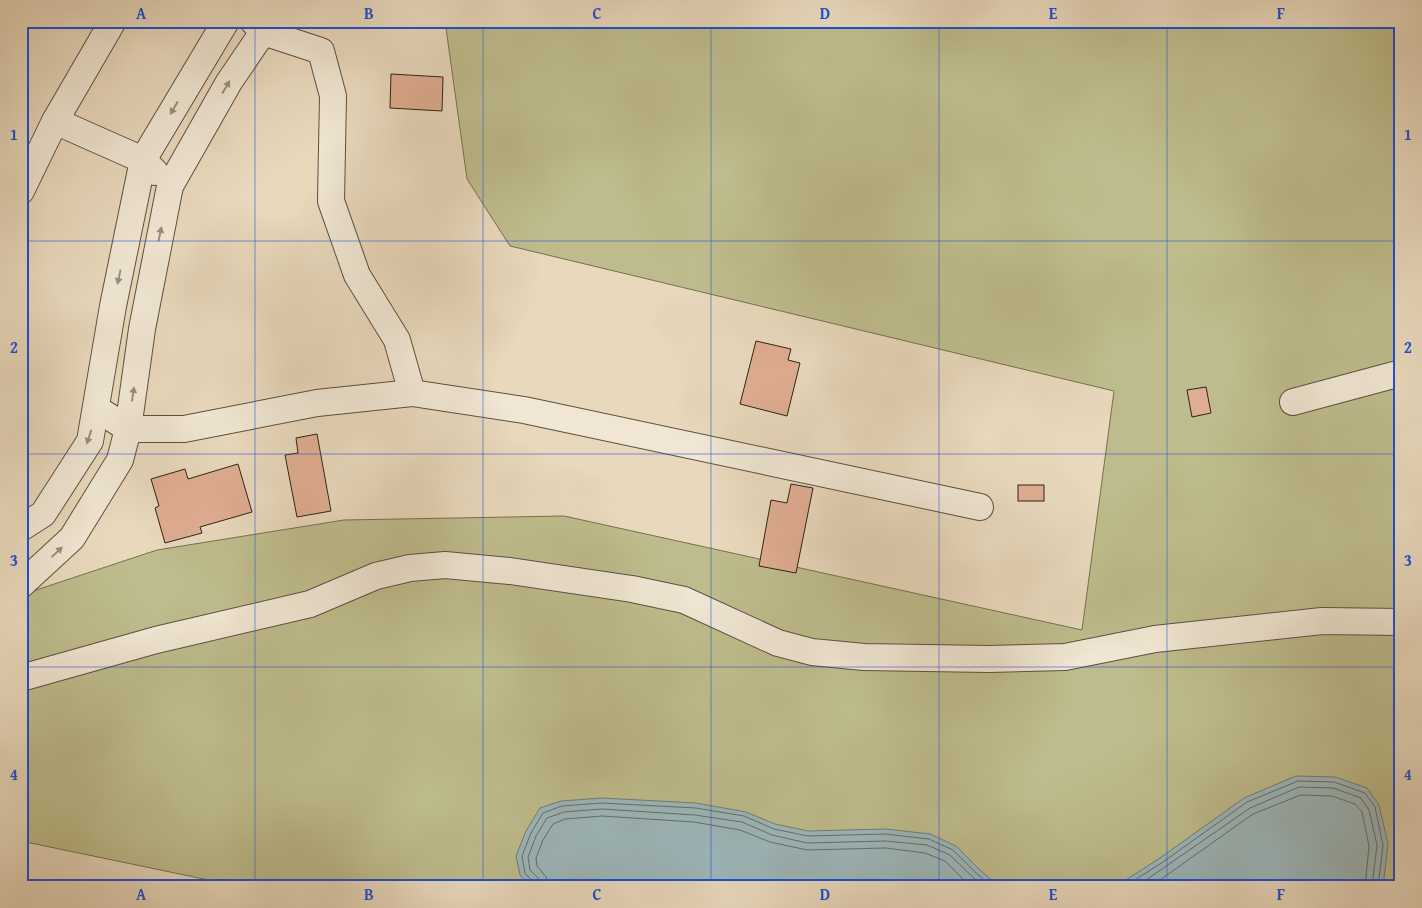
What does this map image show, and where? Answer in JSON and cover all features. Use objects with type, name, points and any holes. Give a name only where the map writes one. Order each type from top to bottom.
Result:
[{"type":"street","points":[[21,191],[56,121],[113,21]]},
{"type":"street","points":[[21,528],[43,514],[90,441],[113,306],[143,160],[226,21]]},
{"type":"street","points":[[21,585],[72,538],[120,460],[128,430],[142,329],[170,186],[263,25],[321,51],[334,96],[330,201],[357,275],[397,340],[412,393]]},
{"type":"street","points":[[56,121],[143,160],[170,186]]},
{"type":"street","points":[[1293,402],[1401,373]]},
{"type":"street","points":[[96,408],[128,430],[184,429],[317,403],[412,393],[524,410],[980,507]]},
{"type":"street","points":[[21,678],[156,640],[310,604],[376,576],[410,568],[445,565],[510,571],[632,589],[684,600],[778,643],[812,652],[864,658],[989,659],[1065,657],[1155,639],[1322,621],[1401,622]]},
{"type":"shaded area","points":[[445,21],[1401,21],[1401,887],[242,887],[21,841],[21,595],[157,550],[344,520],[564,516],[1082,630],[1114,391],[510,246],[467,179]]},
{"type":"water","points":[[1296,776],[1335,777],[1367,788],[1379,805],[1388,844],[1383,887],[1115,887],[1160,858],[1244,798]]},
{"type":"water","points":[[602,798],[696,803],[746,812],[775,824],[808,831],[886,829],[930,834],[956,846],[1000,887],[531,887],[520,875],[516,856],[526,831],[540,808],[561,801]]},
{"type":"building","points":[[391,74],[443,77],[442,111],[390,108]]},
{"type":"building","points":[[21,116],[27,117],[21,145]]},
{"type":"building","points":[[756,341],[791,349],[788,360],[800,363],[787,416],[740,404]]},
{"type":"building","points":[[1206,387],[1211,413],[1192,417],[1187,390]]},
{"type":"building","points":[[317,434],[331,511],[297,517],[285,455],[298,453],[296,438]]},
{"type":"building","points":[[238,464],[252,512],[200,527],[202,533],[165,543],[155,508],[159,506],[151,479],[185,469],[188,479]]},
{"type":"building","points":[[791,484],[813,488],[796,573],[759,566],[771,500],[787,503]]},
{"type":"building","points":[[1018,485],[1044,485],[1044,501],[1018,501]]}]
